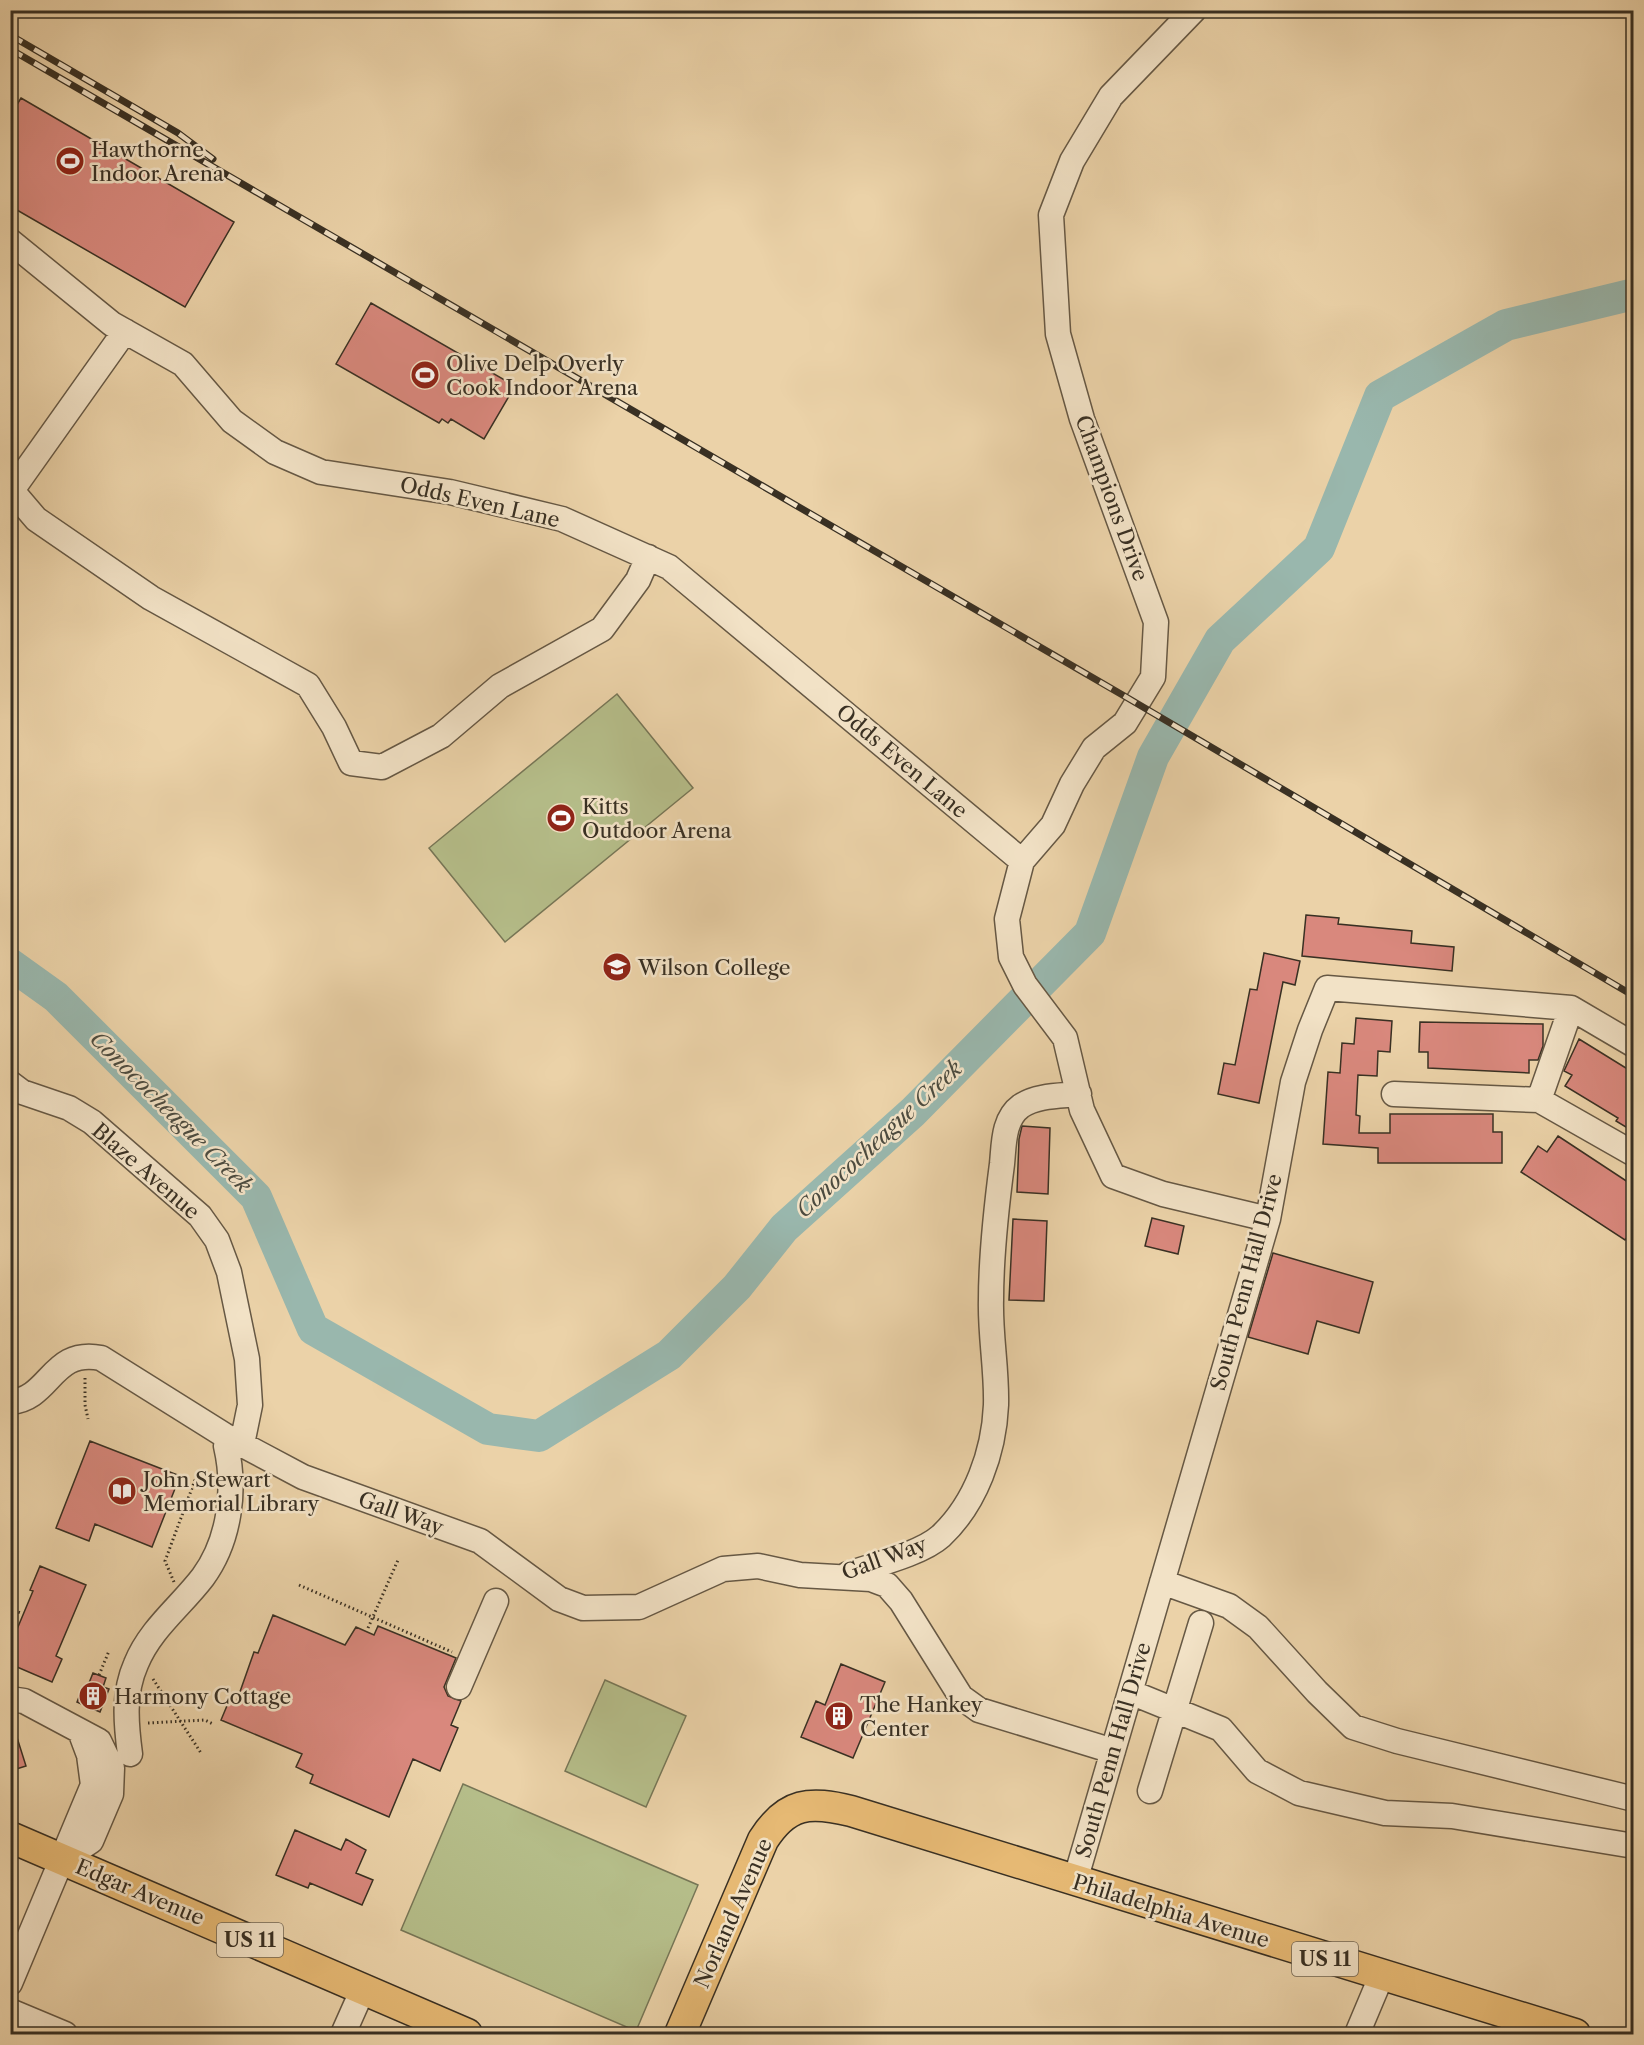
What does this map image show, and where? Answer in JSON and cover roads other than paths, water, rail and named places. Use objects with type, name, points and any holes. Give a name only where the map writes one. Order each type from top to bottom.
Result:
[{"type":"main road","name":"Philadelphia Avenue","points":[[802,1806],[816,1804],[851,1811],[1381,1977],[1575,2034]]},
{"type":"main road","name":"Norland Avenue","points":[[680,2034],[763,1840],[779,1818],[802,1806]]},
{"type":"main road","name":"Edgar Avenue","points":[[10,1837],[467,2034]]},
{"type":"street","name":"Champions Drive","points":[[1079,1094],[1065,1038],[1060,1028],[1025,985],[1011,957],[1007,919],[1022,861],[1053,825],[1072,784],[1094,748],[1125,723],[1153,677],[1156,622],[1082,419],[1058,334],[1052,215],[1072,161],[1111,96],[1194,10]]},
{"type":"street","name":"Odds Even Lane","points":[[10,242],[124,331],[183,364],[232,421],[275,452],[321,472],[450,492],[562,519],[669,567],[1022,861]]},
{"type":"street","points":[[124,331],[12,493],[36,519],[151,598],[308,685],[334,726],[351,763],[382,767],[441,736],[500,686],[602,629],[638,580],[648,557]]},
{"type":"street","name":"South Penn Hall Drive","points":[[1075,1881],[1268,1219],[1293,1082],[1327,988],[1571,1008],[1634,1045]]},
{"type":"street","points":[[1539,1100],[1571,1008]]},
{"type":"street","name":"Blaze Avenue","points":[[10,1083],[22,1092],[69,1108],[92,1122],[200,1216],[217,1240],[229,1272],[247,1359],[250,1405],[231,1442]]},
{"type":"street","points":[[1079,1094],[1082,1110],[1113,1176],[1163,1194],[1268,1219]]},
{"type":"street","name":"Gall Way","points":[[10,1402],[34,1393],[67,1361],[85,1356],[101,1358],[231,1442],[303,1477],[480,1541],[559,1599],[583,1608],[639,1607],[668,1597],[723,1569],[758,1566],[800,1575],[840,1577],[924,1546],[939,1538],[954,1522],[974,1491],[986,1462],[993,1433],[996,1404],[992,1350],[991,1248],[1006,1126],[1022,1106],[1039,1099],[1079,1094]]},
{"type":"street","points":[[1394,1094],[1539,1100],[1634,1154]]},
{"type":"street","points":[[130,1754],[126,1705],[136,1664],[154,1633],[204,1576],[224,1534],[232,1484],[231,1442]]},
{"type":"street","points":[[840,1577],[871,1578],[887,1585],[901,1600],[961,1697],[979,1710],[1113,1751]]},
{"type":"street","points":[[1162,1582],[1229,1606],[1258,1627],[1317,1692],[1353,1727],[1409,1744],[1634,1798]]},
{"type":"street","points":[[459,1687],[496,1602]]},
{"type":"street","points":[[1150,1791],[1173,1707],[1201,1623]]},
{"type":"street","points":[[1130,1692],[1173,1707],[1221,1729],[1257,1771],[1299,1793],[1385,1813],[1452,1816],[1634,1846]]},
{"type":"street","points":[[10,1699],[24,1701],[80,1731],[89,1755],[93,1785],[71,1833],[64,1859],[10,1983]]},
{"type":"street","points":[[1357,2034],[1381,1977]]},
{"type":"street","points":[[343,2034],[363,1989]]},
{"type":"street","points":[[10,2011],[65,2034]]},
{"type":"waterway","name":"Conococheague Creek","points":[[10,964],[56,997],[256,1197],[313,1329],[488,1429],[539,1436],[669,1355],[737,1287],[784,1228],[913,1112],[1090,933],[1153,757],[1220,640],[1319,548],[1380,396],[1506,325],[1634,294]]},
{"type":"railway","points":[[10,35],[178,133],[213,159]]},
{"type":"railway","points":[[10,49],[1126,697],[1634,996]]},
{"type":"place","name":"Hawthorne Indoor Arena","points":[[70,161]]},
{"type":"place","name":"Olive Delp Overly Cook Indoor Arena","points":[[425,375]]},
{"type":"place","name":"Kitts Outdoor Arena","points":[[561,818]]},
{"type":"place","name":"Wilson College","points":[[617,967]]},
{"type":"place","name":"John Stewart Memorial Library","points":[[122,1491]]},
{"type":"place","name":"Harmony Cottage","points":[[93,1696]]},
{"type":"place","name":"The Hankey Center","points":[[839,1716]]}]
